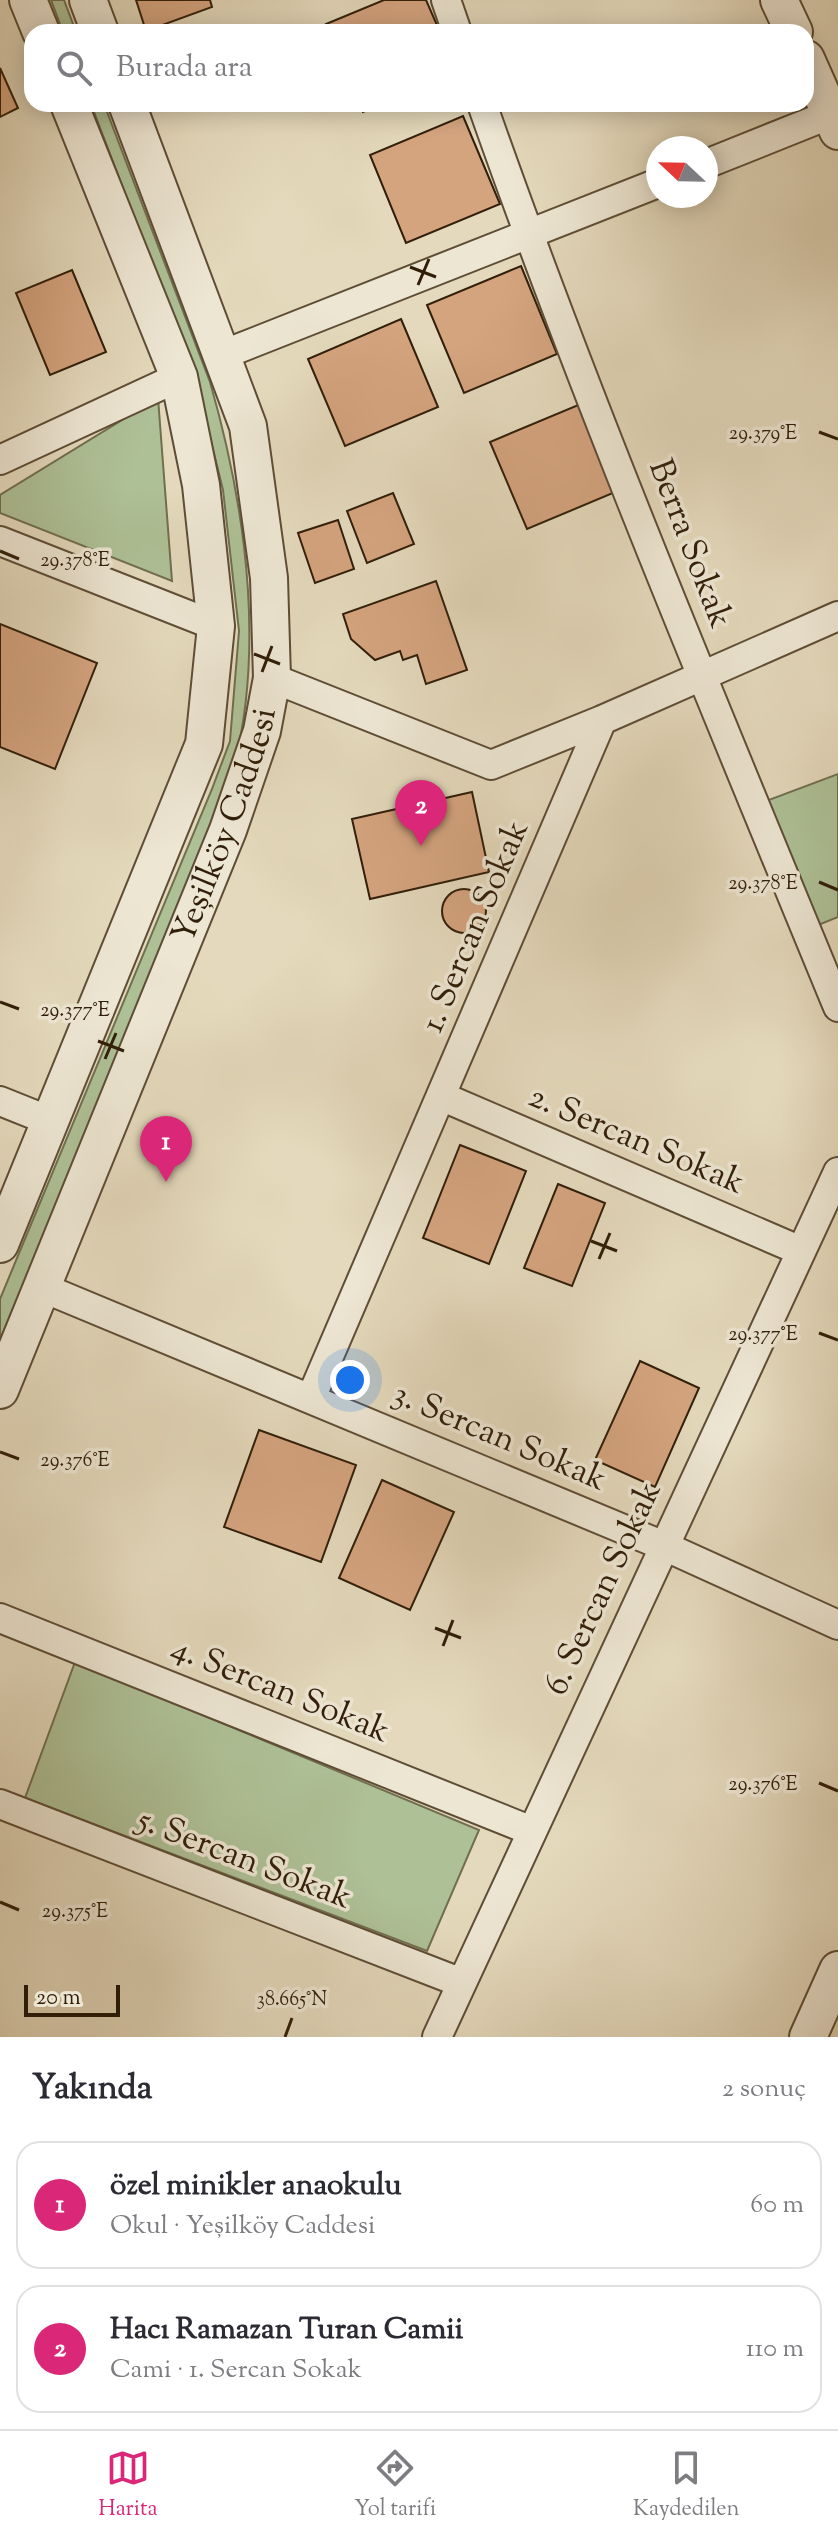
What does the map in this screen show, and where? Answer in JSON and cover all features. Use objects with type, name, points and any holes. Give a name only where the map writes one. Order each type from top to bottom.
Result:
[{"type":"street","points":[[28,0],[38,24]]},
{"type":"street","points":[[88,0],[97,24]]},
{"type":"street","points":[[446,0],[454,24]]},
{"type":"street","points":[[779,0],[790,24]]},
{"type":"street","points":[[718,160],[834,123],[814,77]]},
{"type":"street","name":"Yeşilköy Caddesi","points":[[0,1244],[204,744],[216,626],[201,485],[179,377],[72,112]]},
{"type":"street","name":"Yeşilköy Caddesi","points":[[0,1390],[228,830],[262,731],[272,678],[269,578],[248,426],[130,112]]},
{"type":"street","name":"Berra Sokak","points":[[485,112],[528,234],[702,678],[838,1007]]},
{"type":"street","points":[[222,355],[646,188]]},
{"type":"street","points":[[0,460],[179,377]]},
{"type":"street","points":[[0,541],[216,626]]},
{"type":"street","points":[[272,678],[491,765],[702,678],[838,616]]},
{"type":"street","name":"1. Sercan Sokak","points":[[311,1398],[443,1097],[602,720]]},
{"type":"street","name":"2. Sercan Sokak","points":[[443,1097],[801,1251]]},
{"type":"street","points":[[0,1101],[50,1121]]},
{"type":"street","name":"6. Sercan Sokak","points":[[437,2037],[838,1172]]},
{"type":"street","name":"3. Sercan Sokak","points":[[41,1287],[664,1546],[838,1625]]},
{"type":"street","name":"4. Sercan Sokak","points":[[0,1618],[532,1831]]},
{"type":"street","name":"5. Sercan Sokak","points":[[0,1804],[462,1983]]},
{"type":"street","points":[[808,2037],[838,1970]]},
{"type":"green space","points":[[51,0],[64,0],[73,24],[60,24]]},
{"type":"green space","points":[[94,112],[107,112],[210,382],[243,536],[249,642],[246,695],[239,746],[225,796],[0,1340],[0,1299],[230,741],[239,631],[223,490],[196,380]]},
{"type":"green space","points":[[158,398],[172,581],[0,513],[0,495]]},
{"type":"green space","points":[[838,774],[838,917],[816,926],[766,801]]},
{"type":"green space","points":[[75,1662],[479,1830],[427,1951],[25,1798]]},
{"type":"building","points":[[136,0],[210,0],[212,7],[165,24],[144,24]]},
{"type":"building","points":[[384,0],[426,0],[436,24],[326,24]]},
{"type":"building","points":[[0,68],[18,108],[0,117]]},
{"type":"building","points":[[463,116],[500,204],[406,243],[370,155]]},
{"type":"building","points":[[521,266],[557,354],[464,393],[427,305]]},
{"type":"building","points":[[72,270],[106,352],[50,375],[16,293]]},
{"type":"building","points":[[401,319],[438,407],[345,446],[308,359]]},
{"type":"building","points":[[583,403],[620,490],[527,529],[490,442]]},
{"type":"building","points":[[393,493],[414,544],[367,563],[347,511]]},
{"type":"building","points":[[338,520],[354,569],[315,583],[298,533]]},
{"type":"building","points":[[436,581],[467,670],[426,684],[417,655],[403,660],[400,651],[375,660],[351,639],[343,614]]},
{"type":"building","points":[[0,624],[97,663],[55,769],[0,747]]},
{"type":"building","points":[[472,792],[489,872],[370,899],[352,819]]},
{"type":"building","points":[[464,889],[480,895],[486,911],[480,927],[464,933],[448,927],[442,911],[448,895]]},
{"type":"building","points":[[460,1145],[526,1171],[489,1264],[423,1238]]},
{"type":"building","points":[[558,1184],[605,1203],[572,1286],[524,1268]]},
{"type":"building","points":[[640,1361],[699,1388],[655,1487],[595,1460]]},
{"type":"building","points":[[259,1430],[356,1465],[321,1562],[224,1527]]},
{"type":"building","points":[[382,1480],[454,1512],[410,1610],[339,1578]]},
{"type":"place","name":"Hacı Ramazan Turan Camii","points":[[421,846]]},
{"type":"place","name":"özel minikler anaokulu","points":[[166,1182]]}]
